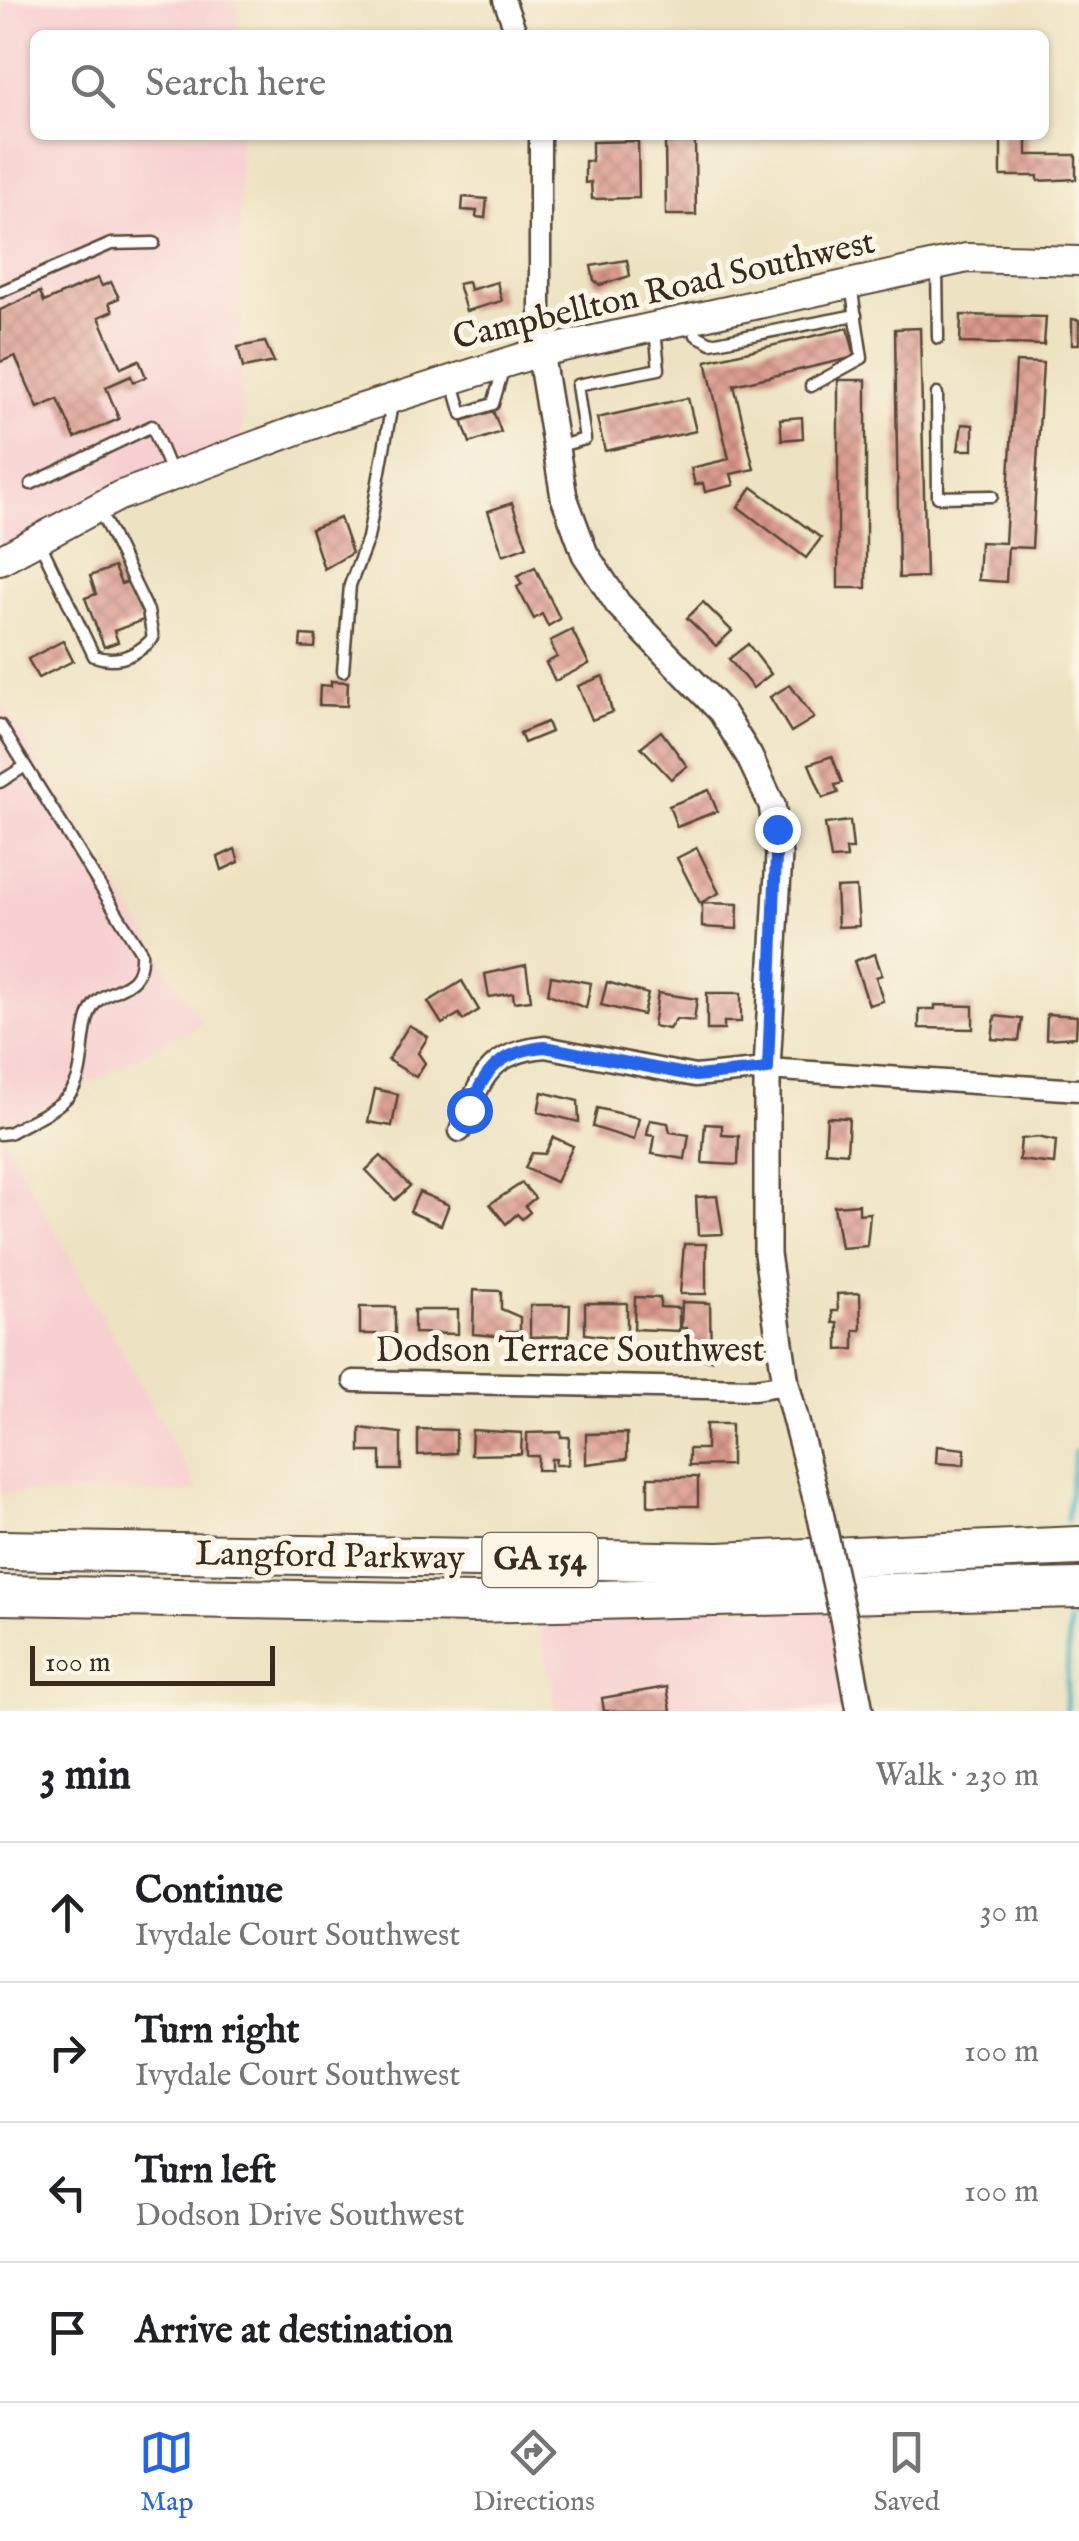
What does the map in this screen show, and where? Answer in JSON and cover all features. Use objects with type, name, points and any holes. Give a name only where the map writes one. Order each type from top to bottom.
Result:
[{"type":"highway","name":"Langford Parkway","points":[[0,1550],[720,1562],[1079,1546]]},
{"type":"highway","name":"Langford Parkway","points":[[0,1595],[474,1603],[1079,1588]]},
{"type":"main road","name":"Campbellton Road Southwest","points":[[0,560],[98,506],[172,476],[393,398],[540,352],[937,265],[1011,257],[1079,261]]},
{"type":"street","points":[[504,0],[515,30]]},
{"type":"street","points":[[542,140],[540,352],[564,497],[584,554],[618,604],[720,711],[750,756],[772,806],[779,854],[768,1069],[767,1254],[786,1384],[820,1516],[860,1711]]},
{"type":"street","points":[[460,1131],[481,1079],[499,1059],[520,1050],[545,1047],[696,1076],[768,1069],[1079,1090]]},
{"type":"street","name":"Dodson Terrace Southwest","points":[[354,1382],[755,1389],[786,1384]]},
{"type":"lane","points":[[0,292],[111,244],[154,243]]},
{"type":"lane","points":[[937,265],[938,338]]},
{"type":"lane","points":[[811,386],[862,358],[850,284]]},
{"type":"lane","points":[[691,319],[696,336],[711,343],[856,315]]},
{"type":"lane","points":[[555,448],[585,439],[577,386],[659,369],[655,326]]},
{"type":"lane","points":[[937,394],[938,497],[992,496]]},
{"type":"lane","points":[[344,672],[350,585],[368,538],[393,398]]},
{"type":"lane","points":[[31,484],[152,426],[172,476]]},
{"type":"lane","points":[[37,538],[94,656],[127,658],[152,638],[152,624],[98,506]]},
{"type":"lane","points":[[0,725],[141,952],[142,967],[132,982],[95,1002],[88,1014],[76,1083],[68,1096],[9,1133],[0,1134]]},
{"type":"lane","points":[[0,782],[24,767]]},
{"type":"shaded area","points":[[5,0],[238,0],[238,30],[30,30],[30,140],[239,140],[242,450],[0,552],[0,58]]},
{"type":"shaded area","points":[[0,700],[202,1023],[0,1130]]},
{"type":"shaded area","points":[[0,1131],[31,1187],[199,1492],[0,1493]]},
{"type":"shaded area","points":[[535,1607],[849,1609],[866,1711],[557,1711]]},
{"type":"building","points":[[1001,140],[1027,140],[1027,155],[1076,155],[1076,179],[1038,181],[1038,176],[1001,176]]},
{"type":"building","points":[[638,141],[639,198],[592,199],[591,182],[585,183],[585,161],[592,161],[592,142]]},
{"type":"building","points":[[665,142],[695,142],[696,215],[666,215]]},
{"type":"building","points":[[463,197],[487,199],[485,218],[476,217],[477,211],[462,210]]},
{"type":"building","points":[[627,260],[630,276],[600,285],[594,280],[591,266]]},
{"type":"building","points":[[98,278],[102,286],[111,282],[119,298],[109,303],[113,311],[99,317],[121,368],[139,360],[146,377],[133,382],[131,376],[106,387],[119,419],[75,438],[58,399],[38,408],[15,356],[0,362],[0,310],[40,292],[44,302]]},
{"type":"building","points":[[468,282],[470,290],[497,282],[502,301],[466,311],[458,284]]},
{"type":"building","points":[[961,315],[1046,317],[1044,345],[960,343]]},
{"type":"building","points":[[1072,319],[1079,320],[1079,344],[1072,344]]},
{"type":"building","points":[[848,328],[855,357],[734,385],[754,469],[731,474],[734,485],[705,492],[703,483],[695,485],[691,468],[729,459],[706,361]]},
{"type":"building","points":[[920,328],[926,577],[899,578],[895,329]]},
{"type":"building","points":[[265,342],[274,362],[243,368],[238,347]]},
{"type":"building","points":[[1016,362],[1043,363],[1032,548],[1008,547],[1006,582],[978,580],[980,542],[1005,543]]},
{"type":"building","points":[[838,380],[866,380],[866,588],[838,588]]},
{"type":"building","points":[[688,398],[696,431],[605,451],[597,418]]},
{"type":"building","points":[[493,411],[501,432],[470,443],[462,421]]},
{"type":"building","points":[[802,417],[803,438],[782,440],[780,419]]},
{"type":"building","points":[[962,424],[973,425],[973,450],[958,450]]},
{"type":"building","points":[[752,487],[821,538],[806,558],[738,507]]},
{"type":"building","points":[[512,503],[527,546],[503,555],[488,511]]},
{"type":"building","points":[[340,518],[352,553],[324,569],[311,529]]},
{"type":"building","points":[[114,567],[121,584],[131,581],[146,619],[114,631],[118,642],[104,647],[85,598],[96,594],[90,576]]},
{"type":"building","points":[[535,567],[560,619],[548,626],[542,614],[534,619],[517,587],[522,584],[517,576]]},
{"type":"building","points":[[703,602],[732,631],[716,646],[687,618]]},
{"type":"building","points":[[572,630],[589,664],[555,681],[546,663],[557,657],[550,641]]},
{"type":"building","points":[[301,635],[316,636],[315,648],[300,647]]},
{"type":"building","points":[[63,641],[73,661],[38,678],[28,659]]},
{"type":"building","points":[[748,644],[771,674],[753,688],[729,659]]},
{"type":"building","points":[[603,676],[612,712],[592,720],[578,686]]},
{"type":"building","points":[[331,681],[348,682],[347,706],[319,705],[320,685],[331,686]]},
{"type":"building","points":[[790,685],[814,718],[791,732],[770,697]]},
{"type":"building","points":[[547,722],[551,732],[524,743],[520,733]]},
{"type":"building","points":[[661,731],[687,766],[671,779],[641,747]]},
{"type":"building","points":[[832,756],[842,783],[835,785],[838,793],[823,798],[809,764]]},
{"type":"building","points":[[709,790],[717,811],[677,827],[669,806]]},
{"type":"building","points":[[850,821],[853,849],[846,849],[847,858],[831,859],[825,824]]},
{"type":"building","points":[[697,848],[719,893],[700,903],[677,858]]},
{"type":"building","points":[[235,849],[239,862],[222,870],[218,857]]},
{"type":"building","points":[[856,887],[859,926],[838,927],[836,888]]},
{"type":"building","points":[[702,903],[738,904],[737,929],[702,927]]},
{"type":"building","points":[[875,954],[882,975],[876,977],[883,1001],[869,1005],[854,961]]},
{"type":"building","points":[[526,965],[531,1000],[514,1002],[513,993],[489,997],[485,974]]},
{"type":"building","points":[[551,976],[591,983],[586,1008],[548,994]]},
{"type":"building","points":[[462,981],[479,1010],[463,1020],[459,1014],[442,1024],[428,1002]]},
{"type":"building","points":[[607,982],[648,994],[643,1015],[601,1005]]},
{"type":"building","points":[[658,993],[697,999],[694,1021],[676,1019],[669,1029],[653,1026]]},
{"type":"building","points":[[707,993],[741,993],[741,1022],[724,1022],[724,1030],[707,1030]]},
{"type":"building","points":[[935,1005],[973,1006],[973,1029],[919,1028],[919,1009],[935,1009]]},
{"type":"building","points":[[1047,1014],[1077,1016],[1076,1037],[1046,1039]]},
{"type":"building","points":[[995,1016],[1022,1019],[1019,1041],[992,1039]]},
{"type":"building","points":[[409,1025],[428,1037],[418,1053],[425,1063],[416,1077],[388,1060]]},
{"type":"building","points":[[375,1089],[398,1094],[392,1126],[368,1122]]},
{"type":"building","points":[[542,1092],[578,1101],[579,1122],[538,1112]]},
{"type":"building","points":[[597,1108],[639,1118],[634,1140],[593,1127]]},
{"type":"building","points":[[827,1117],[849,1118],[847,1153],[825,1151]]},
{"type":"building","points":[[650,1120],[668,1123],[670,1132],[689,1135],[685,1159],[652,1154],[655,1136],[647,1135]]},
{"type":"building","points":[[705,1124],[722,1125],[722,1135],[739,1136],[738,1165],[702,1163]]},
{"type":"building","points":[[553,1137],[573,1146],[556,1182],[525,1168],[532,1153],[545,1154]]},
{"type":"building","points":[[1021,1139],[1056,1141],[1054,1164],[1019,1160]]},
{"type":"building","points":[[381,1156],[410,1186],[395,1200],[366,1170]]},
{"type":"building","points":[[522,1183],[535,1198],[525,1206],[530,1212],[522,1219],[517,1214],[506,1224],[490,1204]]},
{"type":"building","points":[[419,1192],[449,1205],[441,1225],[410,1212]]},
{"type":"building","points":[[717,1196],[723,1234],[698,1235],[696,1197]]},
{"type":"building","points":[[859,1204],[859,1214],[870,1213],[867,1246],[841,1248],[834,1206]]},
{"type":"building","points":[[684,1244],[706,1244],[706,1294],[680,1294]]},
{"type":"building","points":[[474,1290],[501,1291],[501,1309],[520,1317],[520,1331],[507,1331],[507,1337],[473,1334]]},
{"type":"building","points":[[860,1293],[861,1330],[854,1330],[854,1349],[838,1350],[838,1323],[833,1323],[832,1311],[838,1311],[837,1294]]},
{"type":"building","points":[[635,1297],[660,1298],[660,1307],[679,1308],[679,1331],[634,1329]]},
{"type":"building","points":[[682,1302],[710,1303],[711,1360],[688,1359],[686,1328],[681,1328]]},
{"type":"building","points":[[585,1303],[627,1303],[627,1339],[585,1334]]},
{"type":"building","points":[[530,1305],[570,1305],[569,1336],[530,1337]]},
{"type":"building","points":[[360,1307],[395,1307],[395,1334],[360,1334]]},
{"type":"building","points":[[414,1310],[458,1310],[458,1334],[414,1333]]},
{"type":"building","points":[[706,1424],[731,1424],[731,1465],[689,1466],[689,1449],[706,1449]]},
{"type":"building","points":[[360,1428],[401,1433],[401,1470],[381,1470],[381,1452],[360,1452]]},
{"type":"building","points":[[418,1429],[456,1430],[456,1453],[418,1455]]},
{"type":"building","points":[[472,1430],[522,1433],[521,1454],[471,1455]]},
{"type":"building","points":[[561,1432],[561,1437],[569,1437],[568,1465],[555,1465],[556,1459],[551,1459],[551,1470],[537,1470],[538,1456],[527,1456],[527,1433]]},
{"type":"building","points":[[627,1433],[627,1459],[586,1464],[586,1434]]},
{"type":"building","points":[[937,1446],[965,1449],[964,1465],[936,1463]]},
{"type":"building","points":[[648,1477],[698,1477],[698,1506],[648,1506]]},
{"type":"building","points":[[667,1687],[671,1711],[604,1711],[602,1698]]},
{"type":"waterway","points":[[1067,1520],[1075,1452],[1079,1451]]},
{"type":"waterway","points":[[1066,1711],[1069,1622]]},
{"type":"route","points":[[469,1110],[481,1079],[499,1059],[520,1050],[545,1047],[696,1076],[768,1069],[777,829]]}]
